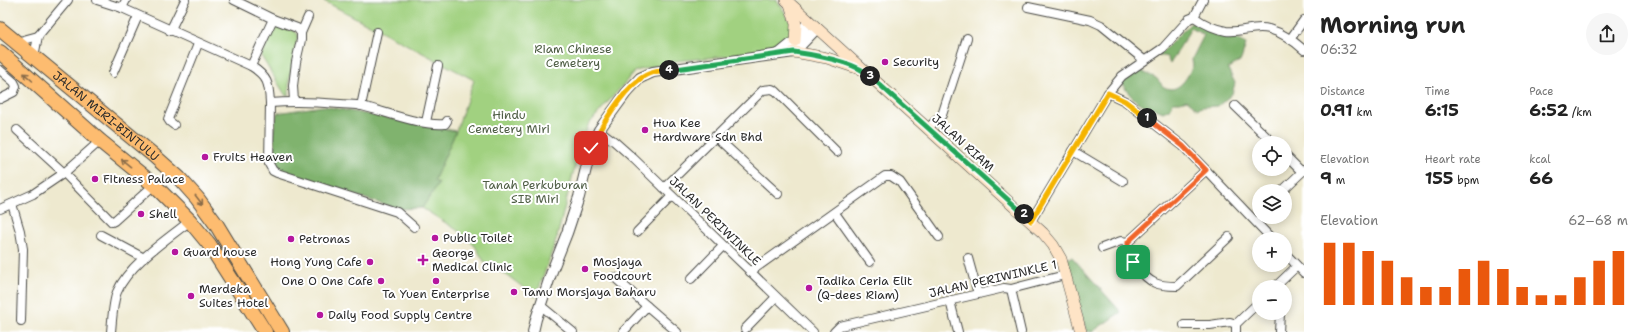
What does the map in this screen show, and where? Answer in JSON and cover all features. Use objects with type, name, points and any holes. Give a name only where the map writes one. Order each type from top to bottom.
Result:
[{"type":"highway","name":"JALAN MIRI-BINTULU","points":[[0,29],[99,109],[179,178],[197,198],[229,243],[282,332]]},
{"type":"highway","name":"JALAN MIRI-BINTULU","points":[[0,52],[96,138],[154,185],[190,221],[209,244],[266,332]]},
{"type":"highway","points":[[96,138],[105,126],[99,109]]},
{"type":"highway","points":[[112,151],[109,136],[115,129],[121,128]]},
{"type":"main road","name":"JALAN RIAM","points":[[788,2],[1031,221],[1053,246],[1061,259],[1081,332]]},
{"type":"main road","points":[[788,2],[796,24],[795,41]]},
{"type":"main road","points":[[794,52],[827,58],[864,70]]},
{"type":"street","points":[[34,57],[38,36],[68,0]]},
{"type":"street","points":[[97,0],[122,8],[198,44],[251,66],[263,74],[267,82],[270,103],[269,164],[273,171],[397,212],[414,227]]},
{"type":"street","points":[[122,8],[126,0]]},
{"type":"street","points":[[170,31],[185,0]]},
{"type":"street","points":[[234,0],[273,19],[297,28],[300,33],[301,40],[293,86],[294,101]]},
{"type":"street","points":[[1031,221],[1108,93],[1122,76],[1163,48],[1189,19],[1194,18],[1203,0]]},
{"type":"street","points":[[1028,7],[1090,20],[1101,25],[1144,60]]},
{"type":"street","points":[[113,73],[138,16]]},
{"type":"street","points":[[300,33],[308,18]]},
{"type":"street","points":[[1194,18],[1205,25],[1226,31],[1255,28],[1269,29],[1291,38],[1304,50]]},
{"type":"street","points":[[251,66],[273,19]]},
{"type":"street","points":[[1291,38],[1304,20]]},
{"type":"street","points":[[778,55],[813,24]]},
{"type":"street","points":[[534,332],[540,305],[579,197],[591,148],[599,130],[640,78],[653,72],[794,52],[813,24]]},
{"type":"street","points":[[361,106],[377,32]]},
{"type":"street","points":[[16,42],[38,36]]},
{"type":"street","points":[[928,128],[942,116],[967,38]]},
{"type":"street","points":[[174,125],[168,119],[198,44]]},
{"type":"street","points":[[426,122],[438,66]]},
{"type":"street","points":[[0,70],[14,82],[16,86],[14,92],[0,99]]},
{"type":"street","points":[[664,188],[759,92],[763,90],[772,89],[837,152]]},
{"type":"street","points":[[1108,93],[1125,101],[1183,146],[1206,170],[1252,212]]},
{"type":"street","points":[[270,103],[294,101],[361,106],[387,114],[426,122],[445,124],[447,121]]},
{"type":"street","points":[[1235,106],[1266,136]]},
{"type":"street","points":[[17,130],[64,172],[112,222],[154,185]]},
{"type":"street","name":"JALAN PERIWINKLE","points":[[599,130],[616,142],[813,332]]},
{"type":"street","points":[[715,136],[778,194]]},
{"type":"street","points":[[0,209],[33,194],[64,172],[96,138]]},
{"type":"street","points":[[1073,151],[1123,181]]},
{"type":"street","points":[[1289,184],[1303,171],[1292,161]]},
{"type":"street","points":[[1128,242],[1206,170]]},
{"type":"street","points":[[750,272],[885,176],[891,176],[900,182],[939,237]]},
{"type":"street","points":[[637,232],[672,196]]},
{"type":"street","points":[[12,204],[20,231],[23,249],[21,321]]},
{"type":"street","points":[[835,213],[870,262]]},
{"type":"street","points":[[111,332],[116,292],[130,272],[144,258],[190,221]]},
{"type":"street","points":[[101,235],[144,258]]},
{"type":"street","points":[[1128,242],[1133,262],[1154,283],[1177,286],[1229,237]]},
{"type":"street","points":[[1102,248],[1121,241],[1128,242]]},
{"type":"street","points":[[691,279],[723,246]]},
{"type":"street","points":[[968,258],[978,294]]},
{"type":"street","points":[[1292,261],[1304,273]]},
{"type":"street","points":[[1282,280],[1297,266]]},
{"type":"street","name":"JALAN PERIWINKLE 1","points":[[834,332],[840,326],[1004,288],[1011,289],[1066,275]]},
{"type":"street","points":[[614,277],[677,332]]},
{"type":"street","points":[[1011,289],[1021,332]]},
{"type":"street","points":[[745,329],[776,297]]},
{"type":"street","points":[[950,301],[958,332]]},
{"type":"street","points":[[540,305],[573,332]]},
{"type":"street","points":[[623,332],[647,306]]},
{"type":"street","points":[[1184,325],[1210,325],[1230,322],[1236,328],[1252,310]]},
{"type":"street","points":[[1279,332],[1280,320]]},
{"type":"green space","name":"Riam Chinese Cemetery","points":[[322,0],[777,0],[792,24],[790,36],[784,45],[769,52],[676,61],[635,71],[588,125],[574,170],[557,237],[536,297],[508,276],[485,263],[475,246],[457,230],[422,208],[439,183],[434,181],[456,131],[474,80]]},
{"type":"green space","points":[[1191,23],[1230,35],[1246,44],[1241,60],[1228,69],[1235,83],[1232,94],[1218,106],[1202,107],[1198,109],[1187,100],[1173,102],[1171,108],[1163,112],[1140,104],[1131,96],[1121,82],[1126,76],[1142,70],[1156,78],[1164,87],[1169,89],[1183,83],[1193,65],[1192,59],[1204,35],[1191,28],[1170,64],[1167,57],[1159,55]]},
{"type":"green space","points":[[279,25],[295,31],[298,35],[289,81],[289,95],[286,96],[261,56],[272,31]]},
{"type":"green space","points":[[323,106],[456,131],[434,181],[439,183],[422,208],[398,209],[279,171],[273,134],[277,113]]},
{"type":"green space","points":[[1072,257],[1121,312],[1092,332],[1086,331],[1068,273],[1067,259]]},
{"type":"place","name":"Security","points":[[885,62]]},
{"type":"place","name":"Hua Kee Hardware Sdn Bhd","points":[[645,130]]},
{"type":"place","name":"Fruits Heaven","points":[[205,157]]},
{"type":"place","name":"Fitness Palace","points":[[95,179]]},
{"type":"place","name":"Shell","points":[[141,214]]},
{"type":"place","name":"Public Toilet","points":[[435,238]]},
{"type":"place","name":"Petronas","points":[[291,239]]},
{"type":"place","name":"Guard house","points":[[175,252]]},
{"type":"place","name":"George Medical Clinic","points":[[423,260]]},
{"type":"place","name":"Hong Yung Cafe","points":[[370,262]]},
{"type":"place","name":"Mosjaya Foodcourt","points":[[585,269]]},
{"type":"place","name":"One O One Cafe","points":[[381,281]]},
{"type":"place","name":"Ta Yuen Enterprise","points":[[436,281]]},
{"type":"place","name":"Tadika Ceria Elit (Q-dees Riam)","points":[[809,288]]},
{"type":"place","name":"Tamu Morsjaya Baharu","points":[[514,292]]},
{"type":"place","name":"Merdeka Suites Hotel","points":[[191,296]]},
{"type":"place","name":"Daily Food Supply Centre","points":[[320,315]]},
{"type":"route","points":[[591,148],[599,130],[626,93],[640,78],[653,72],[794,52],[810,54],[864,70],[1031,221],[1108,93],[1125,101],[1183,146],[1206,170],[1128,242],[1133,262]]},
{"type":"park label","name":"Hindu Cemetery Miri","points":[[509,122]]},
{"type":"park label","name":"Tanah Perkuburan SIB Miri","points":[[535,192]]}]
